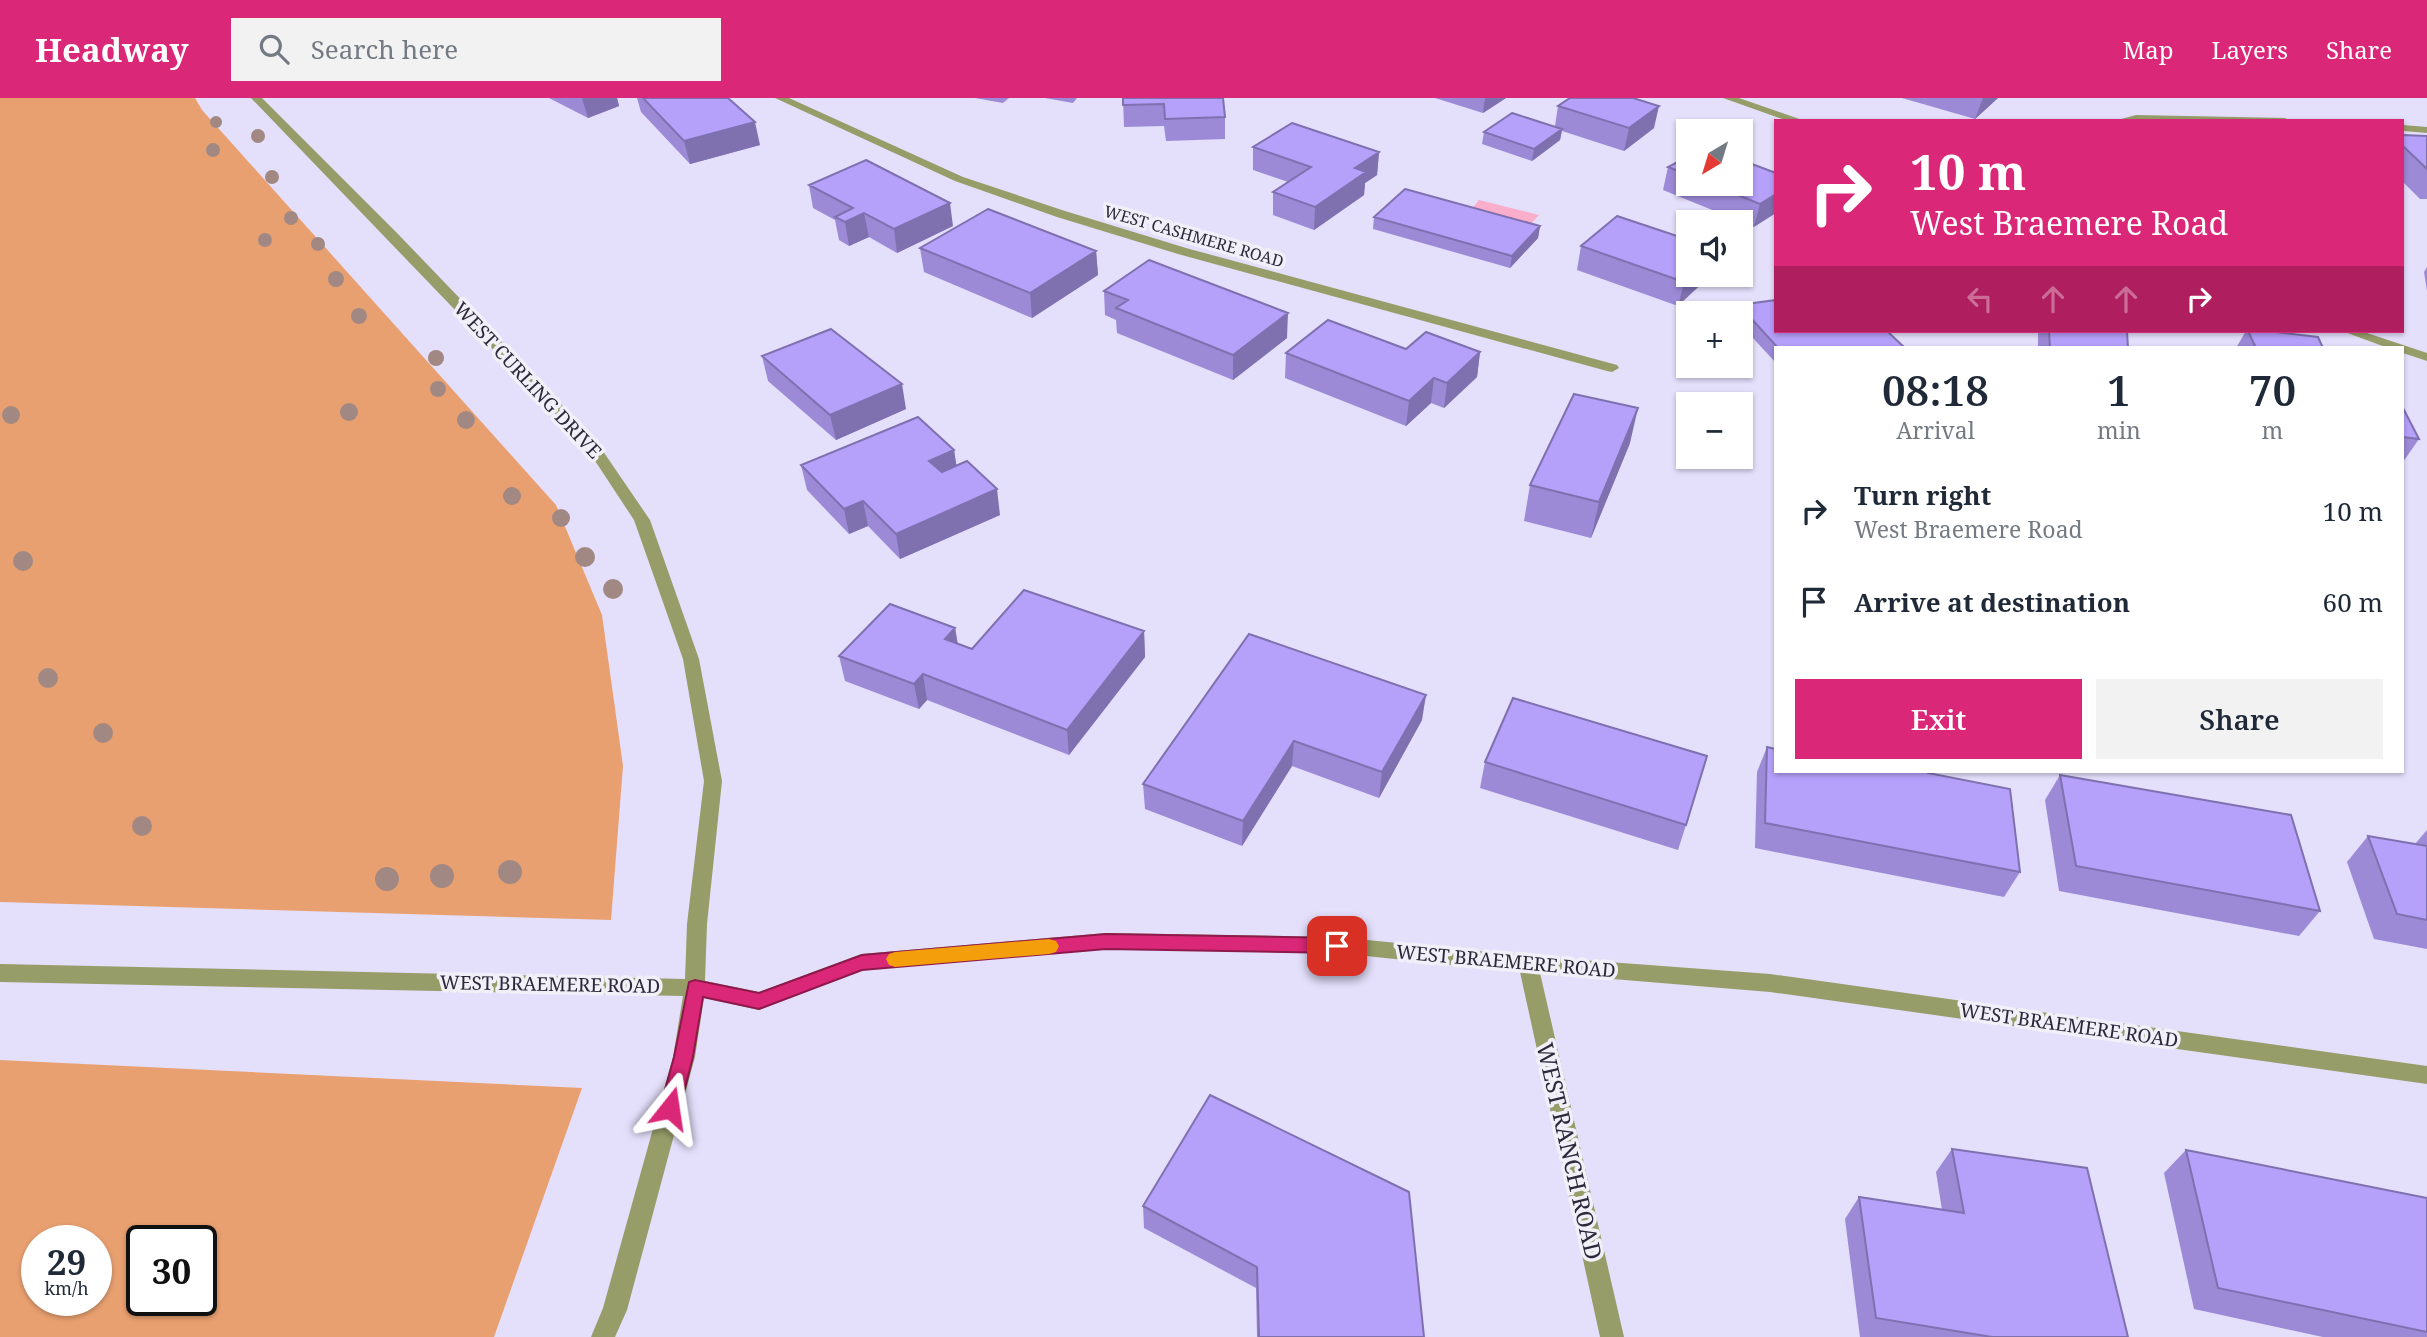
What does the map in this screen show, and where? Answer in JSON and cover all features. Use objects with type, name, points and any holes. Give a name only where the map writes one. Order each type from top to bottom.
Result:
[{"type":"street","name":"WEST CURLING DRIVE","points":[[256,98],[393,236],[589,441],[642,520],[691,659],[713,781],[697,924],[695,988],[684,1057],[615,1310],[603,1337]]},
{"type":"street","name":"WEST CASHMERE ROAD","points":[[780,98],[959,178],[1061,214],[1182,251],[1612,368]]},
{"type":"street","points":[[1728,98],[1794,119]]},
{"type":"street","points":[[2130,119],[2185,119]]},
{"type":"street","points":[[2404,128],[2427,130]]},
{"type":"street","points":[[2355,333],[2392,346]]},
{"type":"street","points":[[2404,350],[2427,357]]},
{"type":"street","name":"WEST BRAEMERE ROAD","points":[[0,973],[695,988],[759,1001],[862,962],[1106,941],[1337,946],[1770,983],[2427,1075]]},
{"type":"street","name":"WEST RANCH ROAD","points":[[1528,964],[1612,1337]]},
{"type":"shaded area","points":[[0,98],[195,98],[202,110],[556,505],[602,615],[623,766],[611,920],[0,902]]},
{"type":"shaded area","points":[[1479,200],[1539,215],[1527,228],[1468,213]]},
{"type":"shaded area","points":[[0,1060],[582,1088],[494,1337],[0,1337]]},
{"type":"building","points":[[643,98],[728,98],[755,122],[684,141]]},
{"type":"building","points":[[1123,98],[1223,98],[1225,117],[1165,119],[1164,104],[1123,105]]},
{"type":"building","points":[[1570,98],[1633,98],[1659,106],[1629,128],[1558,106]]},
{"type":"building","points":[[1512,113],[1562,129],[1534,149],[1484,132]]},
{"type":"building","points":[[1292,123],[1379,152],[1355,168],[1366,172],[1315,207],[1273,192],[1311,167],[1253,147]]},
{"type":"building","points":[[2404,135],[2427,136],[2427,169],[2404,147]]},
{"type":"building","points":[[866,160],[950,203],[894,229],[864,213],[845,222],[835,217],[853,208],[809,185]]},
{"type":"building","points":[[1754,165],[1774,172],[1774,195],[1760,204],[1740,196],[1754,196]]},
{"type":"building","points":[[1405,189],[1540,226],[1512,256],[1374,217]]},
{"type":"building","points":[[988,209],[1096,251],[1030,293],[920,248]]},
{"type":"building","points":[[1617,216],[1676,236],[1676,279],[1581,246]]},
{"type":"building","points":[[1149,260],[1288,313],[1233,355],[1116,308],[1128,300],[1104,291]]},
{"type":"building","points":[[1774,300],[1774,333],[1889,333],[1903,346],[1776,346],[1753,320],[1753,303]]},
{"type":"building","points":[[1328,320],[1406,349],[1426,332],[1480,352],[1447,383],[1434,378],[1409,401],[1286,353]]},
{"type":"building","points":[[831,329],[902,384],[830,415],[762,356]]},
{"type":"building","points":[[2049,333],[2127,333],[2128,346],[2050,346]]},
{"type":"building","points":[[2249,333],[2318,337],[2322,346],[2255,346]]},
{"type":"building","points":[[1574,394],[1638,408],[1599,502],[1530,485]]},
{"type":"building","points":[[2404,410],[2419,439],[2404,437]]},
{"type":"building","points":[[918,417],[954,450],[929,461],[942,472],[967,461],[997,489],[896,534],[863,501],[844,509],[801,465]]},
{"type":"building","points":[[1024,590],[1144,631],[1067,730],[923,674],[914,684],[839,656],[890,604],[955,628],[945,639],[972,649]]},
{"type":"building","points":[[1249,634],[1426,695],[1382,772],[1294,741],[1243,821],[1143,784]]},
{"type":"building","points":[[1513,698],[1707,756],[1686,825],[1485,762]]},
{"type":"building","points":[[1767,747],[1774,749],[1774,773],[1928,773],[2010,789],[2020,872],[1765,823]]},
{"type":"building","points":[[2060,775],[2291,815],[2320,911],[2076,866]]},
{"type":"building","points":[[2368,836],[2427,846],[2427,920],[2397,914]]},
{"type":"building","points":[[1210,1095],[1409,1192],[1424,1337],[1259,1337],[1257,1267],[1143,1206]]},
{"type":"building","points":[[1952,1149],[2087,1168],[2128,1337],[1992,1337],[1876,1318],[1859,1197],[1964,1213]]},
{"type":"building","points":[[2186,1150],[2427,1198],[2427,1332],[2218,1288]]},
{"type":"slow traffic","points":[[895,959],[1049,946]]},
{"type":"route","points":[[670,1108],[684,1057],[695,988],[759,1001],[862,962],[1106,941],[1337,946]]}]
